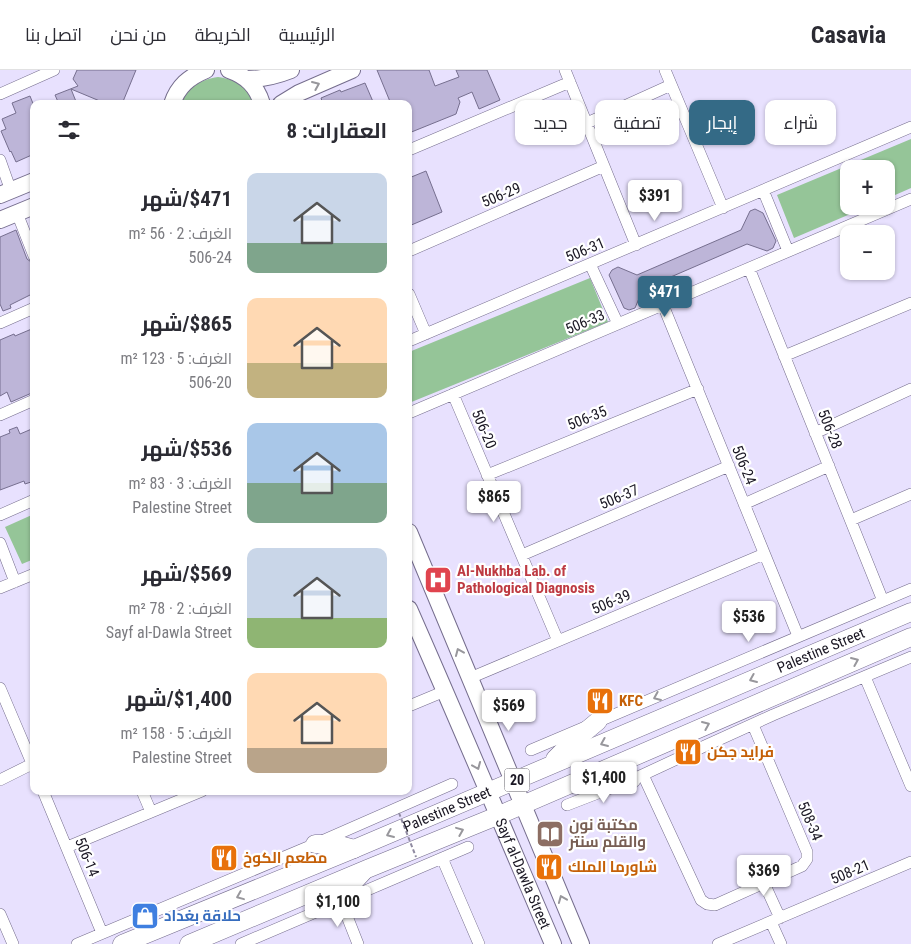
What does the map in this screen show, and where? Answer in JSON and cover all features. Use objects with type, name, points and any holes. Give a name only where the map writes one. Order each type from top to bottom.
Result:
[{"type":"main road","name":"Palestine Street","points":[[122,944],[354,849],[911,612]]},
{"type":"main road","name":"Palestine Street","points":[[189,944],[498,816],[911,637]]},
{"type":"main road","points":[[546,767],[598,722]]},
{"type":"main road","points":[[576,782],[595,783],[638,777]]},
{"type":"main road","points":[[315,844],[336,844],[354,849]]},
{"type":"main road","points":[[341,901],[350,886],[367,869]]},
{"type":"street","points":[[0,94],[54,70]]},
{"type":"street","points":[[173,100],[179,77],[193,75],[206,70]]},
{"type":"street","points":[[229,70],[247,79],[261,100]]},
{"type":"street","points":[[247,79],[266,78],[291,70]]},
{"type":"street","points":[[288,100],[299,93],[352,70]]},
{"type":"street","points":[[566,70],[636,245]]},
{"type":"street","points":[[664,70],[723,208]]},
{"type":"street","points":[[412,149],[570,82]]},
{"type":"street","points":[[587,123],[671,85]]},
{"type":"street","name":"506-31","points":[[412,340],[911,127]]},
{"type":"street","points":[[0,160],[5,193],[30,184]]},
{"type":"street","name":"506-29","points":[[412,250],[604,166]]},
{"type":"street","points":[[763,190],[788,251]]},
{"type":"street","name":"506-33","points":[[412,412],[911,199]]},
{"type":"street","points":[[0,220],[30,208]]},
{"type":"street","points":[[17,213],[30,246]]},
{"type":"street","points":[[590,264],[618,324]]},
{"type":"street","name":"506-28","points":[[749,268],[883,601]]},
{"type":"street","points":[[412,301],[426,334]]},
{"type":"street","points":[[784,356],[911,303]]},
{"type":"street","name":"506-24","points":[[663,305],[798,636]]},
{"type":"street","points":[[0,323],[30,310]]},
{"type":"street","name":"506-35","points":[[487,475],[698,389]]},
{"type":"street","points":[[816,433],[911,389]]},
{"type":"street","name":"506-20","points":[[453,394],[558,641]]},
{"type":"street","points":[[0,415],[30,402]]},
{"type":"street","name":"506-37","points":[[522,555],[729,466]]},
{"type":"street","points":[[744,504],[829,466]]},
{"type":"street","points":[[851,520],[911,494]]},
{"type":"street","points":[[0,514],[30,502]]},
{"type":"street","name":"Sayf al-Dawla Street","points":[[412,539],[580,944]]},
{"type":"street","points":[[0,543],[15,582]]},
{"type":"street","name":"506-39","points":[[470,678],[764,554]]},
{"type":"street","points":[[0,588],[30,576]]},
{"type":"street","points":[[531,750],[911,589]]},
{"type":"street","name":"Sayf al-Dawla Street","points":[[412,616],[553,944]]},
{"type":"street","points":[[567,805],[638,777],[753,724],[911,657]]},
{"type":"street","points":[[865,677],[911,786]]},
{"type":"street","points":[[0,688],[30,759]]},
{"type":"street","points":[[412,705],[445,691]]},
{"type":"street","name":"508-34","points":[[638,777],[701,900],[706,904],[715,905],[802,866],[807,859],[808,852],[753,724]]},
{"type":"street","points":[[0,780],[30,767]]},
{"type":"street","points":[[77,944],[452,784]]},
{"type":"street","name":"506-14","points":[[46,795],[102,933]]},
{"type":"street","points":[[144,795],[151,812]]},
{"type":"street","points":[[67,847],[192,795]]},
{"type":"street","points":[[241,944],[468,847]]},
{"type":"street","points":[[442,858],[479,944]]},
{"type":"street","name":"508-21","points":[[718,944],[911,862]]},
{"type":"street","points":[[764,883],[781,944]]},
{"type":"street","points":[[341,901],[358,944]]},
{"type":"street","points":[[0,914],[13,944]]},
{"type":"path","points":[[398,814],[416,857]]},
{"type":"green space","points":[[218,77],[236,82],[245,88],[252,100],[183,100],[191,88],[206,80]]},
{"type":"green space","points":[[911,139],[911,188],[895,195],[895,160],[861,160]]},
{"type":"green space","points":[[840,169],[840,215],[848,215],[794,238],[777,195]]},
{"type":"green space","points":[[590,278],[608,322],[412,402],[412,351]]},
{"type":"green space","points":[[30,516],[30,561],[22,564],[5,527]]},
{"type":"building","points":[[77,70],[136,70],[124,100],[97,100],[71,89],[75,100],[57,100],[55,95],[78,86],[73,79]]},
{"type":"building","points":[[377,70],[429,70],[435,86],[459,77],[456,70],[487,70],[500,100],[479,109],[472,92],[458,98],[460,102],[456,114],[412,132],[412,100],[389,100]]},
{"type":"building","points":[[365,83],[372,100],[322,100],[321,98],[340,90],[341,92]]},
{"type":"building","points":[[30,96],[32,100],[30,100],[30,156],[16,162],[1,131],[6,129],[2,119],[16,113],[12,103]]},
{"type":"building","points":[[426,171],[442,212],[412,225],[412,177]]},
{"type":"building","points":[[755,209],[763,213],[776,241],[773,248],[767,251],[747,244],[643,289],[635,308],[629,310],[624,308],[609,275],[612,270],[618,267],[637,275],[741,230],[750,211]]},
{"type":"building","points":[[16,230],[27,259],[30,261],[30,295],[10,305],[11,308],[3,311],[0,304],[0,237]]},
{"type":"building","points":[[30,330],[30,394],[11,402],[7,392],[0,396],[0,340],[14,334],[15,336]]},
{"type":"building","points":[[17,427],[20,434],[30,430],[30,482],[25,484],[24,481],[0,490],[0,437],[10,433],[9,430]]},
{"type":"place","name":"Al-Nukhba Lab. of Pathological Diagnosis","points":[[438,580]]},
{"type":"place","name":"KFC","points":[[600,701]]},
{"type":"place","name":"فرايد جكن","points":[[688,752]]},
{"type":"place","name":"مكتبة نون والقلم سنتر","points":[[550,834]]},
{"type":"place","name":"مطعم الكوخ","points":[[224,858]]},
{"type":"place","name":"شاورما الملك","points":[[549,867]]},
{"type":"place","name":"حلاقة بغداد","points":[[145,916]]}]
